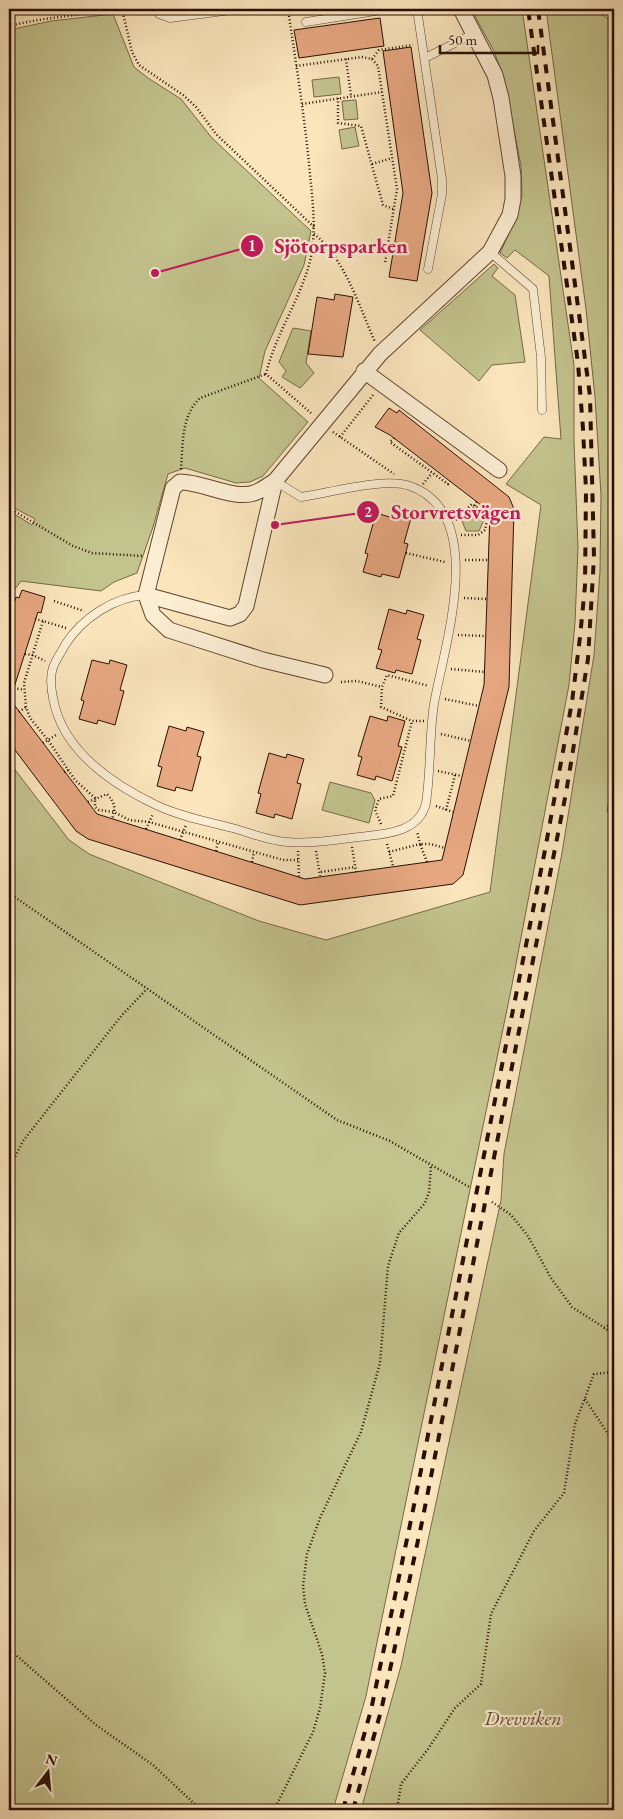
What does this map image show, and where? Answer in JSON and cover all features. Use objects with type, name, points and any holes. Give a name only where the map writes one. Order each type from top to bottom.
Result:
[{"type":"street","points":[[325,675],[263,660],[169,630],[153,615],[146,595],[173,488],[180,482],[192,482],[243,495],[254,493],[275,481],[364,371],[490,252],[510,216],[513,198],[513,176],[499,90],[495,75],[461,9]]},
{"type":"street","points":[[364,371],[499,470]]},
{"type":"street","points":[[146,595],[230,618],[240,614],[246,606],[275,481]]},
{"type":"lane","points":[[158,9],[160,14],[170,18],[239,9]]},
{"type":"lane","points":[[306,22],[388,9]]},
{"type":"lane","points":[[417,9],[442,179],[442,194],[428,269]]},
{"type":"lane","points":[[425,58],[467,36],[476,36]]},
{"type":"lane","points":[[490,252],[523,278],[533,289],[541,357],[542,410]]},
{"type":"lane","points":[[146,595],[133,596],[113,602],[95,614],[67,642],[53,666],[52,691],[64,730],[96,768],[157,806],[277,840],[315,842],[385,834],[416,823],[421,818],[426,803],[432,722],[449,634],[455,566],[450,525],[429,499],[412,487],[400,484],[381,484],[301,497],[275,481]]},
{"type":"path","points":[[9,26],[40,19],[121,9],[132,52],[139,65],[183,95],[196,107],[216,134],[314,227]]},
{"type":"path","points":[[266,374],[271,354],[309,265],[314,234],[301,104],[288,9]]},
{"type":"path","points":[[372,59],[378,50],[422,43]]},
{"type":"path","points":[[296,66],[362,57],[372,59],[378,66],[397,189],[385,263]]},
{"type":"path","points":[[346,59],[351,96]]},
{"type":"path","points":[[301,104],[382,92]]},
{"type":"path","points":[[338,98],[338,123],[360,126],[383,205],[393,209]]},
{"type":"path","points":[[371,164],[392,158]]},
{"type":"path","points":[[314,234],[322,240],[350,282],[380,354]]},
{"type":"path","points":[[266,374],[310,413]]},
{"type":"path","points":[[180,482],[184,428],[193,405],[200,398],[266,374]]},
{"type":"path","points":[[340,437],[382,384]]},
{"type":"path","points":[[333,432],[394,474],[400,484]]},
{"type":"path","points":[[394,438],[390,442],[448,484],[450,481]]},
{"type":"path","points":[[419,463],[422,460]]},
{"type":"path","points":[[475,506],[476,501]]},
{"type":"path","points":[[450,525],[472,504],[485,513],[487,520],[485,530]]},
{"type":"path","points":[[9,508],[73,546],[92,553],[155,557]]},
{"type":"path","points":[[452,535],[478,535],[485,530],[490,530]]},
{"type":"path","points":[[453,598],[487,599]]},
{"type":"path","points":[[54,601],[95,614]]},
{"type":"path","points":[[36,619],[43,621]]},
{"type":"path","points":[[449,634],[486,636]]},
{"type":"path","points":[[24,654],[32,655],[53,666]]},
{"type":"path","points":[[442,668],[485,672]]},
{"type":"path","points":[[432,722],[412,721],[381,707],[382,687],[387,675],[479,706]]},
{"type":"path","points":[[341,682],[357,681],[382,687]]},
{"type":"path","points":[[14,688],[24,690]]},
{"type":"path","points":[[20,712],[26,707]]},
{"type":"path","points":[[393,866],[385,834],[375,810],[379,799],[393,796],[412,721]]},
{"type":"path","points":[[43,743],[64,730]]},
{"type":"path","points":[[431,732],[471,741]]},
{"type":"path","points":[[429,769],[462,776]]},
{"type":"path","points":[[64,772],[69,770]]},
{"type":"path","points":[[446,810],[456,775]]},
{"type":"path","points":[[88,802],[107,794],[113,801],[114,812],[112,819]]},
{"type":"path","points":[[426,803],[453,812]]},
{"type":"path","points":[[146,829],[157,806]]},
{"type":"path","points":[[114,812],[129,820],[149,822],[283,860],[298,860]]},
{"type":"path","points":[[180,840],[189,816]]},
{"type":"path","points":[[416,823],[420,844],[427,862]]},
{"type":"path","points":[[350,838],[356,872]]},
{"type":"path","points":[[216,851],[218,842]]},
{"type":"path","points":[[297,842],[299,877]]},
{"type":"path","points":[[315,842],[320,876]]},
{"type":"path","points":[[389,852],[420,844],[430,844],[445,848]]},
{"type":"path","points":[[252,862],[254,852]]},
{"type":"path","points":[[321,872],[354,867]]},
{"type":"path","points":[[9,893],[337,1120],[390,1142],[471,1188]]},
{"type":"path","points":[[9,1169],[23,1141],[122,1015],[148,988]]},
{"type":"path","points":[[274,1810],[313,1732],[320,1708],[325,1673],[322,1654],[305,1604],[303,1586],[307,1554],[320,1518],[361,1432],[380,1363],[388,1266],[399,1233],[425,1203],[429,1192],[431,1166]]},
{"type":"path","points":[[492,1202],[510,1215],[528,1236],[551,1278],[572,1306],[614,1334]]},
{"type":"path","points":[[604,1328],[614,1322]]},
{"type":"path","points":[[397,1810],[401,1784],[428,1749],[455,1708],[481,1684],[491,1614],[534,1531],[564,1493],[575,1424],[594,1374],[614,1372]]},
{"type":"path","points":[[585,1399],[614,1443]]},
{"type":"path","points":[[9,1649],[96,1725],[153,1766],[201,1810]]},
{"type":"green space","points":[[471,9],[522,9],[574,365],[574,441],[578,548],[575,623],[569,685],[512,985],[366,1696],[333,1810],[9,1810],[9,762],[69,840],[89,854],[259,921],[326,940],[490,892],[541,505],[506,484],[544,437],[561,439],[549,276],[515,250],[507,258],[500,253],[517,216],[522,195],[521,166],[504,79],[494,51]]},
{"type":"green space","name":"Drevviken","points":[[546,9],[592,9],[614,22],[614,763],[607,812],[614,814],[614,1810],[361,1810],[401,1666],[501,1200],[504,1154],[562,853],[594,655],[600,571],[601,495],[595,397],[586,309]]},
{"type":"green space","points":[[113,14],[134,67],[181,99],[212,138],[311,231],[304,265],[265,351],[259,378],[308,422],[263,476],[250,482],[236,483],[185,468],[168,474],[153,527],[137,573],[114,582],[101,591],[21,581],[9,597],[9,511],[32,525],[35,519],[9,505],[9,417],[13,352],[9,404],[9,30],[51,21]]},
{"type":"green space","points":[[339,77],[341,94],[314,97],[312,80]]},
{"type":"green space","points":[[356,100],[358,119],[344,120],[342,101]]},
{"type":"green space","points":[[355,127],[359,146],[342,149],[339,130]]},
{"type":"green space","points":[[494,264],[498,268],[492,276],[515,295],[525,362],[492,365],[479,381],[420,330]]},
{"type":"green space","points":[[293,328],[311,331],[306,363],[314,373],[300,388],[282,377],[286,371],[279,362]]},
{"type":"green space","points":[[473,507],[483,514],[484,520],[479,531],[466,531],[462,521]]},
{"type":"green space","points":[[330,782],[371,793],[375,800],[369,823],[322,810]]},
{"type":"building","points":[[380,18],[384,46],[299,58],[294,30]]},
{"type":"building","points":[[411,47],[432,193],[417,281],[389,277],[403,193],[383,51]]},
{"type":"building","points":[[335,294],[353,297],[343,357],[308,354],[317,297],[334,300]]},
{"type":"building","points":[[389,408],[397,413],[399,410],[509,497],[514,509],[509,687],[463,875],[453,884],[300,905],[88,839],[76,831],[9,742],[9,698],[97,814],[305,879],[442,860],[484,685],[490,512],[390,435],[375,427]]},
{"type":"building","points":[[376,513],[393,518],[394,514],[411,518],[404,543],[408,544],[399,578],[382,574],[381,577],[363,572],[368,554],[365,553]]},
{"type":"building","points":[[22,590],[45,597],[41,613],[38,612],[11,697],[9,697],[9,620],[16,597],[19,598]]},
{"type":"building","points":[[389,609],[406,614],[407,610],[424,615],[417,639],[421,640],[412,674],[396,670],[395,673],[376,668],[382,650],[378,649]]},
{"type":"building","points":[[92,660],[109,664],[110,660],[127,665],[120,690],[124,691],[115,725],[98,720],[97,724],[79,719],[84,701],[81,700]]},
{"type":"building","points":[[370,716],[387,721],[388,716],[405,721],[398,746],[402,747],[392,781],[376,776],[375,780],[357,775],[362,757],[358,756]]},
{"type":"building","points":[[169,726],[186,731],[187,727],[204,732],[197,756],[201,757],[192,791],[176,787],[175,791],[157,786],[162,767],[158,766]]},
{"type":"building","points":[[269,753],[286,758],[287,754],[304,759],[297,783],[301,784],[292,819],[275,814],[274,818],[256,813],[261,794],[258,793]]},
{"type":"railway","points":[[343,1810],[371,1710],[411,1520],[545,850],[572,702],[580,637],[585,586],[586,490],[578,363],[528,9]]},
{"type":"railway","points":[[353,1810],[381,1711],[422,1522],[566,793],[588,659],[594,557],[590,396],[538,9]]},
{"type":"place","name":"Sjötorpsparken","points":[[155,273]]},
{"type":"place","name":"Storvretsvägen","points":[[275,525]]}]
